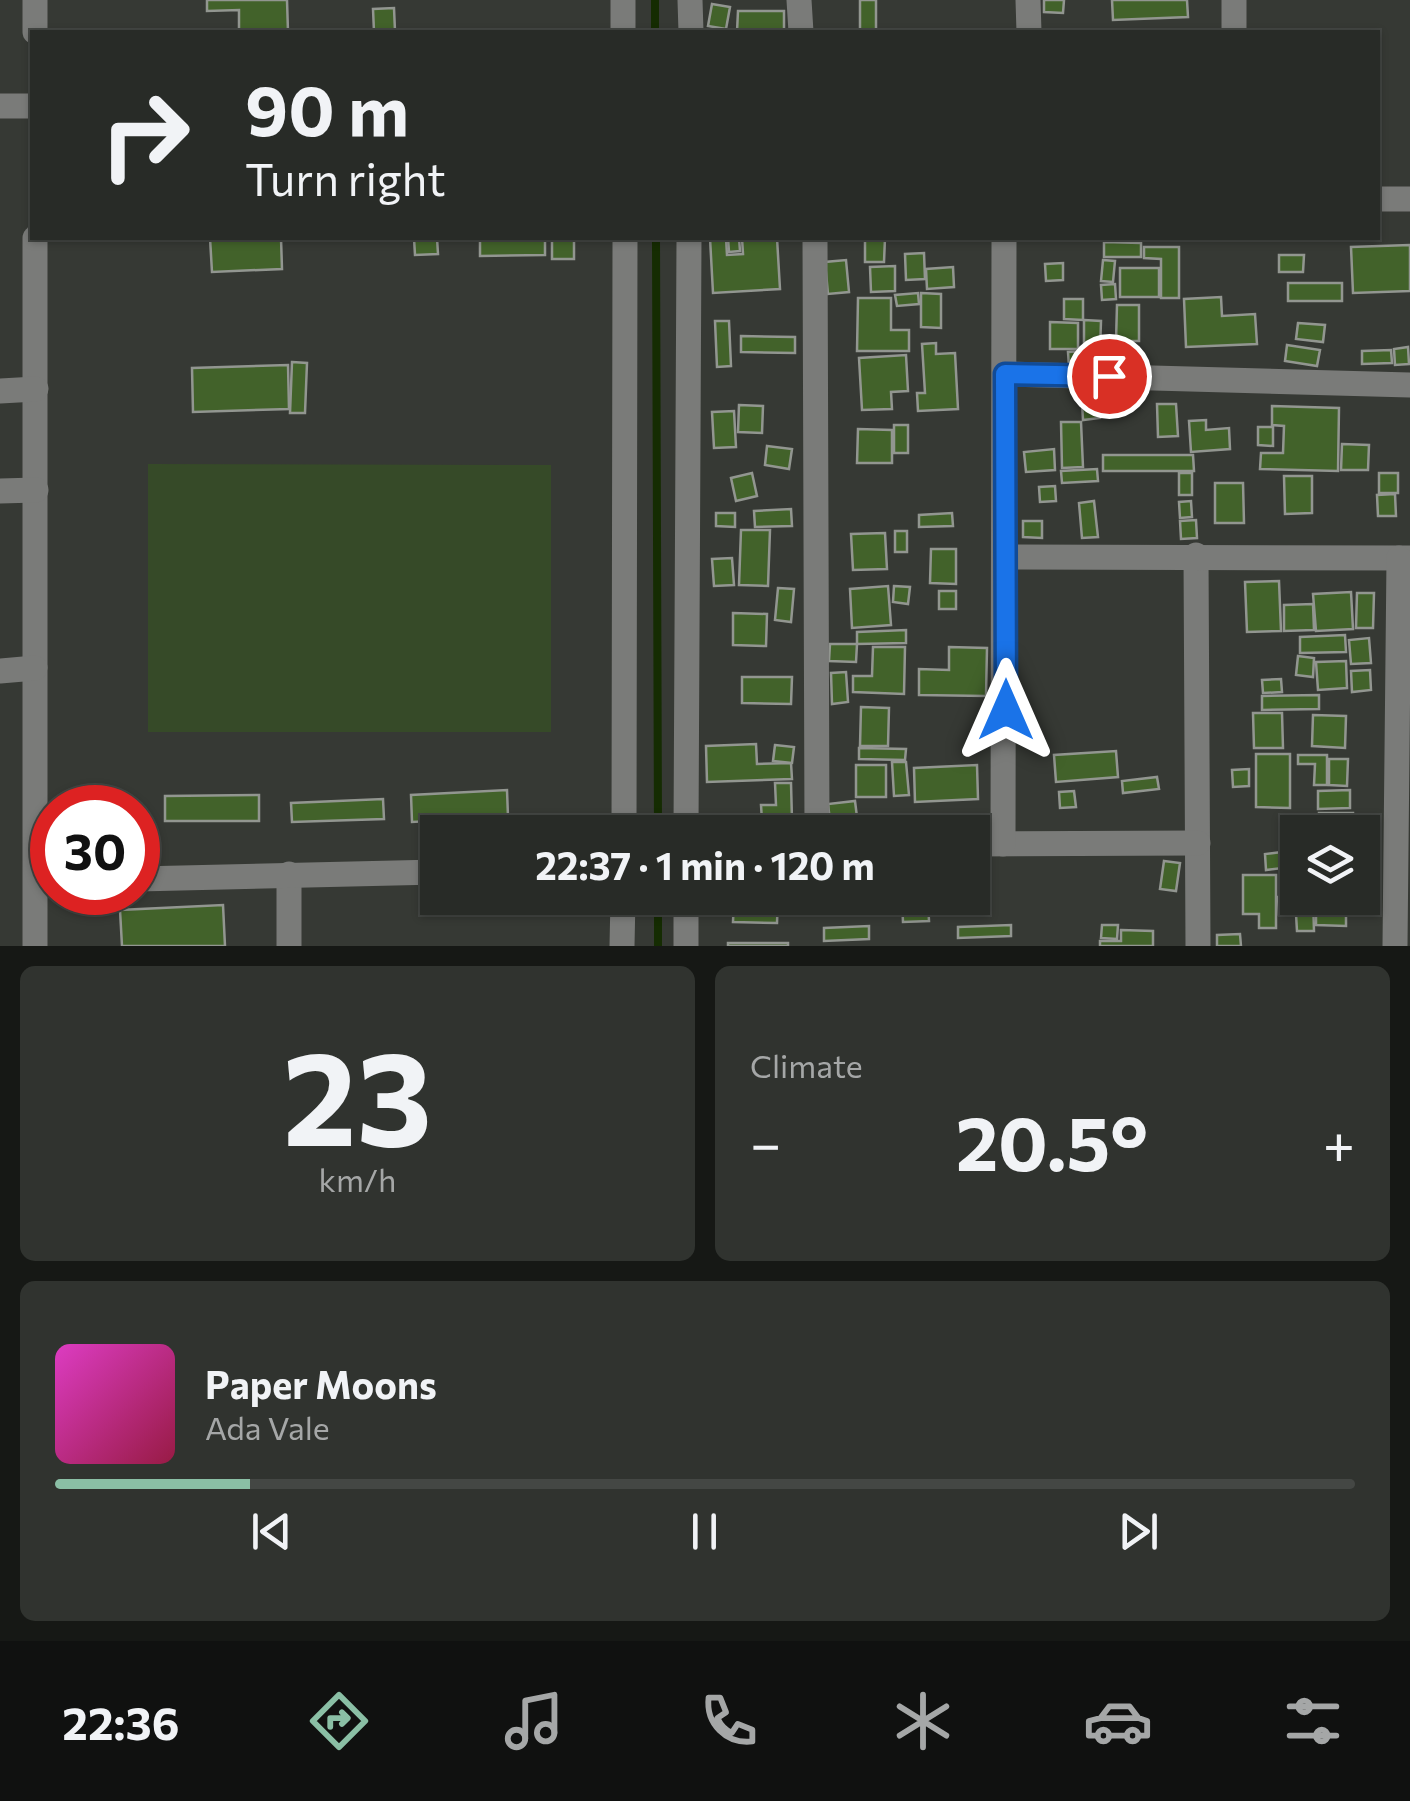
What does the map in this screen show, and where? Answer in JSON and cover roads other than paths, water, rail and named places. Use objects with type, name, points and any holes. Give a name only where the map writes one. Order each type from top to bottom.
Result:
[{"type":"street","points":[[35,0],[35,30]]},
{"type":"street","points":[[623,0],[624,30]]},
{"type":"street","points":[[690,0],[691,30]]},
{"type":"street","points":[[799,0],[800,30]]},
{"type":"street","points":[[1028,0],[1029,30]]},
{"type":"street","points":[[1234,0],[1234,30]]},
{"type":"street","points":[[0,106],[30,106]]},
{"type":"street","points":[[1380,199],[1410,199]]},
{"type":"street","points":[[35,240],[35,668],[40,785]]},
{"type":"street","points":[[624,815],[625,240]]},
{"type":"street","points":[[686,815],[689,240]]},
{"type":"street","points":[[815,240],[818,815]]},
{"type":"street","points":[[1004,240],[1004,844]]},
{"type":"street","points":[[1005,374],[1410,385]]},
{"type":"street","points":[[0,391],[36,389]]},
{"type":"street","points":[[0,491],[36,490]]},
{"type":"street","points":[[1196,555],[1198,946]]},
{"type":"street","points":[[1006,557],[1404,558],[1402,907],[1395,946]]},
{"type":"street","points":[[0,671],[35,668]]},
{"type":"street","points":[[990,844],[1198,842]]},
{"type":"street","points":[[160,878],[420,872]]},
{"type":"street","points":[[289,874],[289,946]]},
{"type":"street","points":[[36,946],[40,915]]},
{"type":"street","points":[[622,946],[623,915]]},
{"type":"street","points":[[686,915],[686,946]]},
{"type":"waterway","points":[[655,0],[655,30]]},
{"type":"waterway","points":[[656,240],[658,815]]},
{"type":"waterway","points":[[658,915],[658,946]]}]
